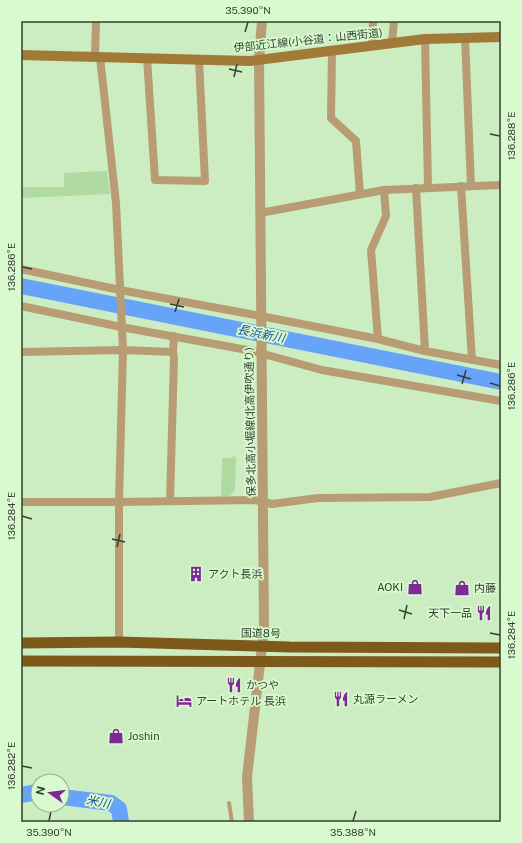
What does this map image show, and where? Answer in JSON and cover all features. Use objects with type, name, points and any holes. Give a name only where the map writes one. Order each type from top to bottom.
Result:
[{"type":"highway","name":"国道8号","points":[[21,643],[118,642],[298,647],[501,648]]},
{"type":"highway","points":[[21,661],[501,662]]},
{"type":"main road","name":"伊部近江線(小谷道：山西街道)","points":[[21,55],[250,61],[425,39],[465,37],[501,38]]},
{"type":"street","points":[[96,21],[97,57],[116,203],[123,350],[119,502],[118,642]]},
{"type":"street","name":"保多北高小堀線(北高伊吹通り)","points":[[249,822],[247,777],[264,629],[259,59],[262,21]]},
{"type":"street","points":[[372,45],[373,21]]},
{"type":"street","points":[[392,43],[394,21]]},
{"type":"street","points":[[465,37],[471,186]]},
{"type":"street","points":[[425,39],[428,188]]},
{"type":"street","points":[[332,51],[331,118],[356,140],[360,194]]},
{"type":"street","points":[[147,58],[155,180],[205,181],[199,60]]},
{"type":"street","points":[[260,213],[384,190],[501,185]]},
{"type":"street","points":[[461,186],[472,360]]},
{"type":"street","points":[[416,188],[425,351]]},
{"type":"street","points":[[378,339],[371,250],[386,216],[384,190]]},
{"type":"street","points":[[21,269],[120,292],[261,319],[378,339],[425,351],[501,365]]},
{"type":"street","points":[[21,306],[262,352],[322,370],[501,401]]},
{"type":"street","points":[[170,501],[174,336]]},
{"type":"street","points":[[21,352],[123,350],[173,352]]},
{"type":"street","points":[[21,502],[255,500],[272,504],[318,498],[430,497],[501,483]]},
{"type":"lane","points":[[230,803],[230,822]]},
{"type":"green space","points":[[107,171],[110,194],[21,198],[21,187],[64,187],[64,173]]},
{"type":"green space","points":[[233,456],[236,457],[235,491],[230,496],[221,496],[222,458],[232,458]]},
{"type":"waterway","name":"長浜新川","points":[[21,286],[501,382]]},
{"type":"waterway","name":"米川","points":[[21,795],[30,793]]},
{"type":"waterway","name":"米川","points":[[70,798],[111,803],[119,809],[121,822]]},
{"type":"place","name":"アクト長浜","points":[[196,574]]},
{"type":"place","name":"AOKI","points":[[415,587]]},
{"type":"place","name":"内藤","points":[[462,588]]},
{"type":"place","name":"天下一品","points":[[484,613]]},
{"type":"place","name":"かつや","points":[[234,685]]},
{"type":"place","name":"丸源ラーメン","points":[[341,699]]},
{"type":"place","name":"アートホテル 長浜","points":[[184,701]]},
{"type":"place","name":"Joshin","points":[[116,736]]}]
